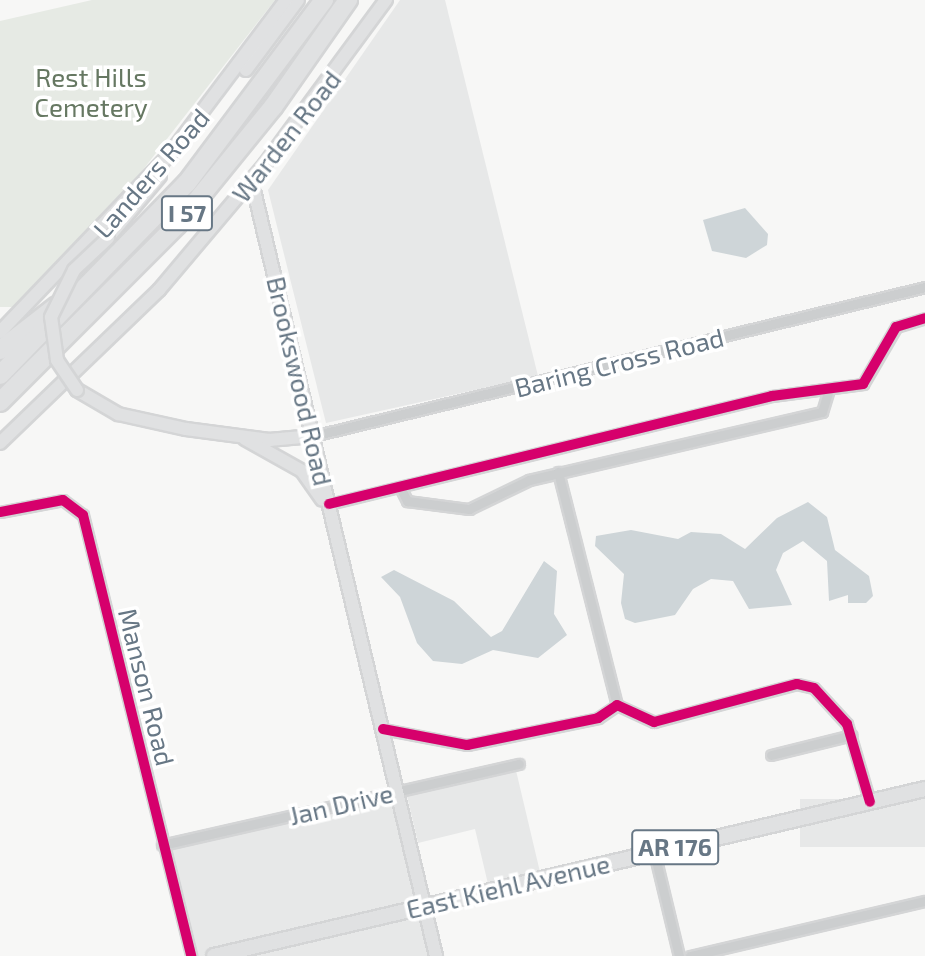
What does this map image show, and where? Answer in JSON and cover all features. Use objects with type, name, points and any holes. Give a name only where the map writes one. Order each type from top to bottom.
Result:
[{"type":"highway","name":"I 57","points":[[0,375],[101,277],[187,183],[324,0]]},
{"type":"highway","name":"I 57","points":[[0,402],[177,225],[273,107],[348,0]]},
{"type":"highway","points":[[0,350],[101,277]]},
{"type":"main road","name":"Landers Road","points":[[0,332],[170,154],[286,0]]},
{"type":"main road","points":[[298,0],[108,238],[74,270],[51,317],[57,360],[77,390],[118,414],[242,437],[313,436]]},
{"type":"main road","name":"Warden Road","points":[[0,443],[133,317],[247,186],[386,0]]},
{"type":"main road","name":"Brookswood Road","points":[[247,186],[256,195],[436,956]]},
{"type":"main road","points":[[242,437],[302,471],[333,522]]},
{"type":"main road","name":"East Kiehl Avenue","points":[[214,956],[925,789]]},
{"type":"street","name":"Baring Cross Road","points":[[313,436],[925,287]]},
{"type":"street","points":[[329,504],[772,396],[828,392],[863,384],[897,327],[925,318]]},
{"type":"street","points":[[400,487],[407,500],[470,509],[558,472],[822,412],[828,392]]},
{"type":"street","points":[[558,472],[617,705]]},
{"type":"street","name":"Manson Road","points":[[0,512],[63,500],[83,515],[191,956]]},
{"type":"street","points":[[617,705],[654,722],[797,684],[814,688],[852,735],[870,802]]},
{"type":"street","points":[[383,729],[467,745],[598,718],[617,705]]},
{"type":"street","points":[[771,755],[852,735]]},
{"type":"street","name":"Jan Drive","points":[[162,845],[519,764]]},
{"type":"street","points":[[654,852],[679,956]]},
{"type":"street","points":[[690,956],[925,901]]},
{"type":"shaded area","points":[[400,0],[445,0],[538,376],[326,423],[268,190]]},
{"type":"shaded area","points":[[745,208],[768,234],[767,245],[746,258],[712,251],[703,220]]},
{"type":"shaded area","points":[[808,502],[827,517],[835,550],[869,576],[873,596],[866,603],[848,603],[848,595],[829,601],[827,561],[803,541],[783,553],[776,570],[792,605],[749,609],[733,581],[711,579],[693,589],[675,615],[635,623],[625,619],[621,603],[624,574],[595,546],[596,536],[631,530],[678,539],[691,532],[721,534],[745,549],[777,518]]},
{"type":"shaded area","points":[[544,561],[557,571],[554,614],[567,635],[538,658],[493,650],[462,664],[433,661],[417,643],[400,597],[381,577],[394,570],[454,601],[491,637],[502,631]]},
{"type":"shaded area","points":[[514,762],[540,872],[488,884],[475,829],[418,843],[405,788]]},
{"type":"shaded area","points":[[396,788],[437,956],[191,956],[162,845]]},
{"type":"shaded area","points":[[800,799],[925,799],[925,847],[800,847]]},
{"type":"green space","name":"Rest Hills Cemetery","points":[[92,0],[275,0],[142,171],[18,307],[0,307],[0,21]]},
{"type":"cycle path","points":[[329,504],[772,396],[863,384],[896,327],[925,318]]},
{"type":"cycle path","points":[[0,512],[63,500],[83,515],[191,956]]},
{"type":"cycle path","points":[[383,729],[467,745],[598,718],[617,705],[654,722],[797,684],[814,688],[847,724],[870,802]]}]
